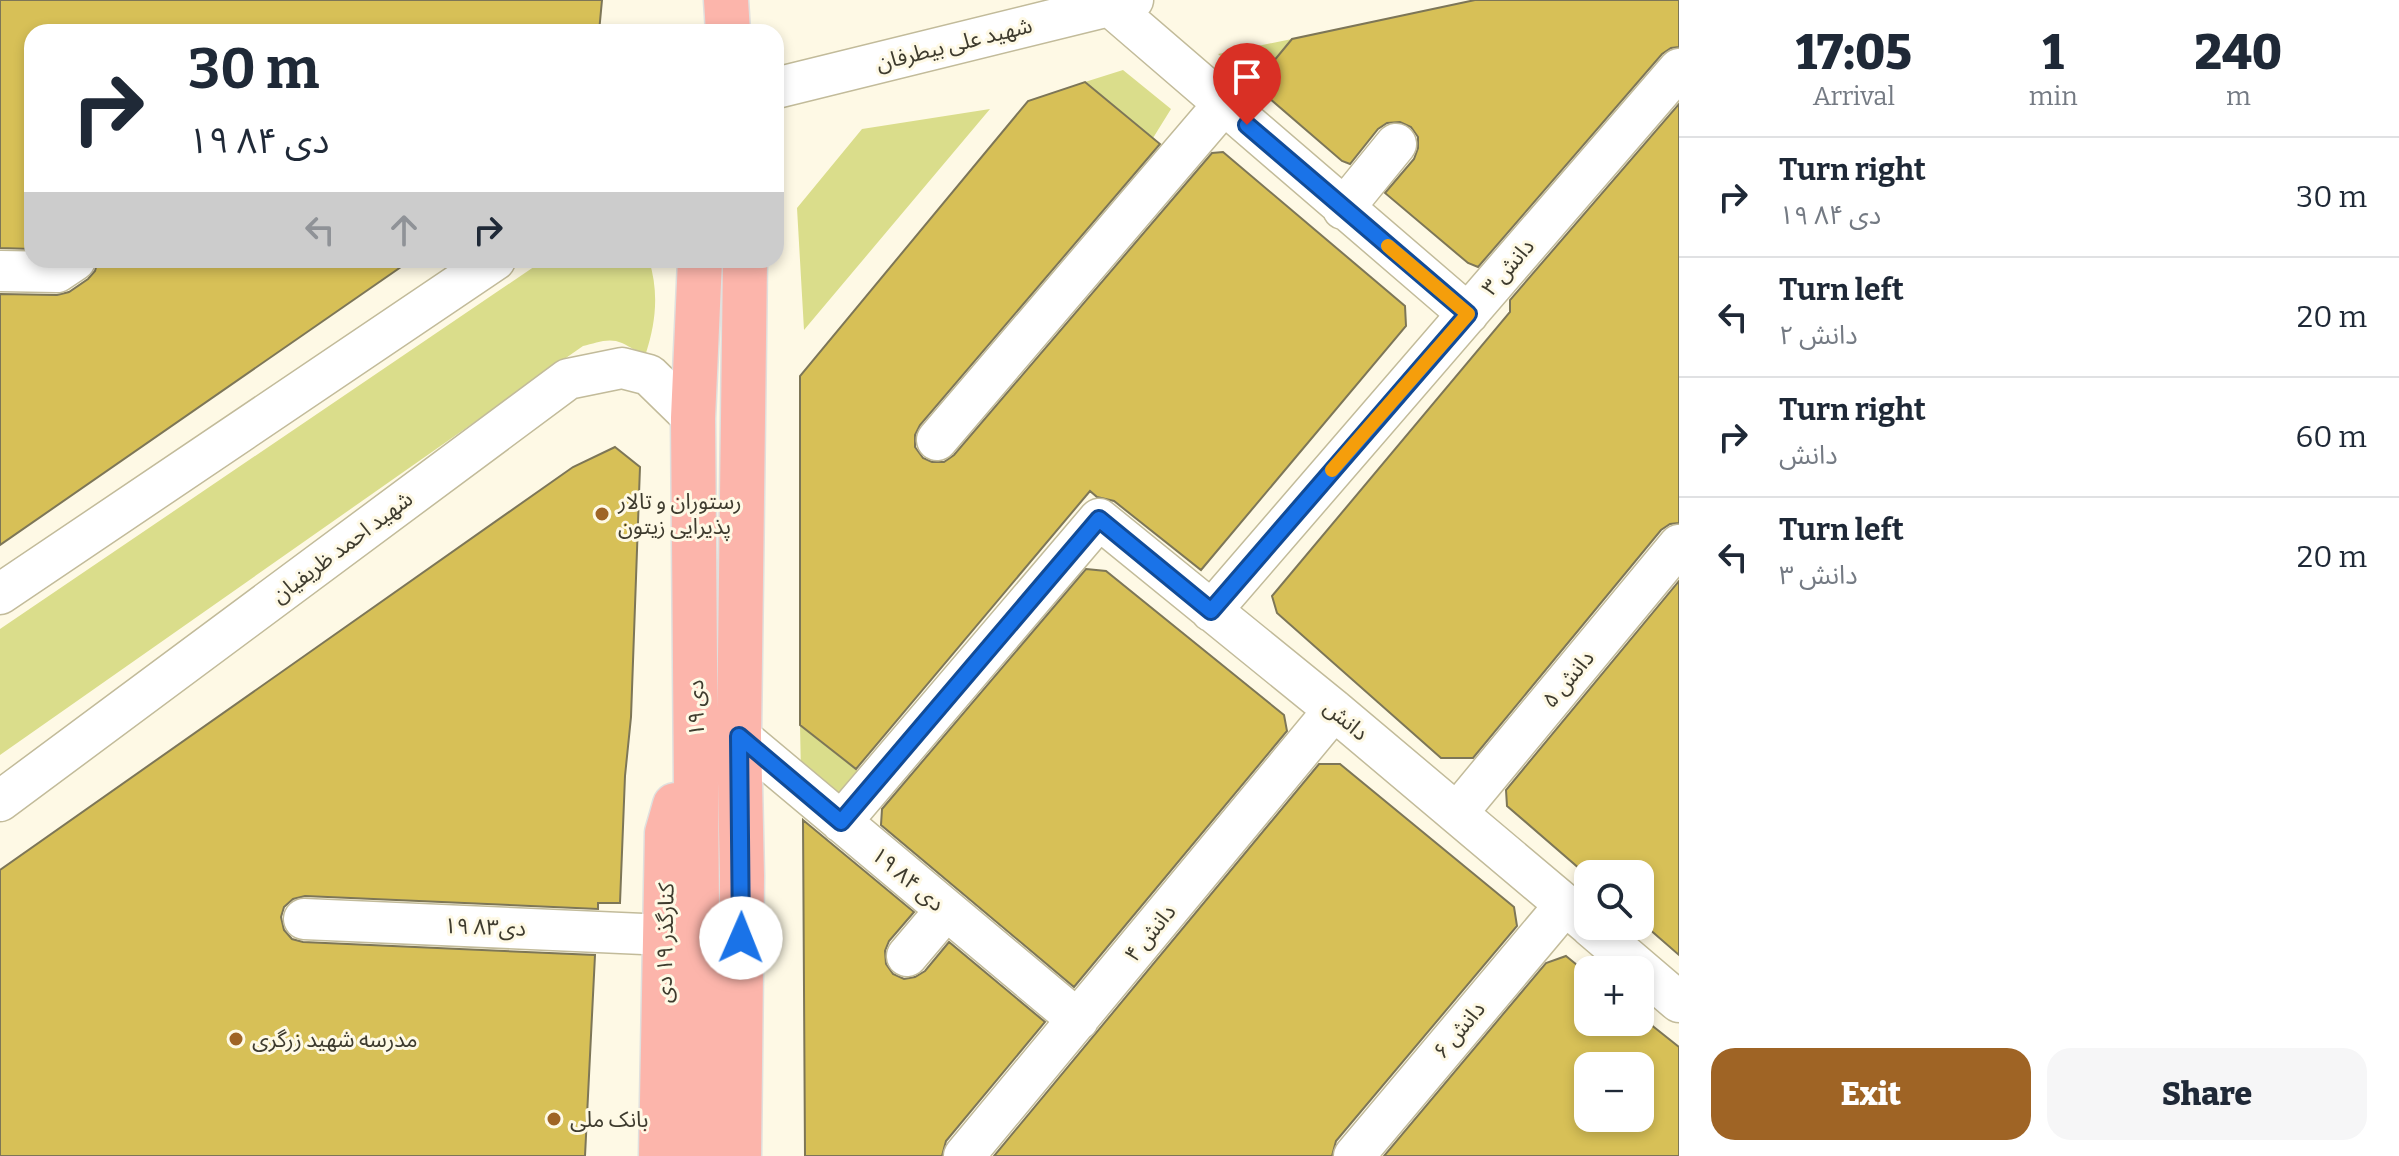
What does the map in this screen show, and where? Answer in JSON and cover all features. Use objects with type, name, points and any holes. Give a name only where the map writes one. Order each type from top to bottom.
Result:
[{"type":"main road","points":[[726,0],[728,24]]},
{"type":"main road","name":"۱۹ دی","points":[[700,268],[693,418],[718,735],[742,876],[739,1156]]},
{"type":"main road","name":"۱۹ دی","points":[[699,1156],[718,735],[745,268]]},
{"type":"main road","name":"کنارگذر ۱۹ دی","points":[[661,1156],[667,833],[718,735]]},
{"type":"main road","points":[[742,876],[768,931],[766,1156]]},
{"type":"street","name":"شهید علی بیطرفان","points":[[784,86],[1121,3]]},
{"type":"street","points":[[1121,3],[1223,105],[1468,314]]},
{"type":"street","name":"دانش ۳","points":[[1211,611],[1679,69]]},
{"type":"street","points":[[937,440],[1223,105]]},
{"type":"street","points":[[1343,209],[1396,144]]},
{"type":"street","points":[[0,271],[57,272],[63,268]]},
{"type":"street","points":[[0,594],[483,268]]},
{"type":"street","name":"شهید احمد ظریفیان","points":[[0,801],[568,379],[622,368],[649,375],[693,418]]},
{"type":"street","name":"دانش","points":[[841,822],[1099,519],[1334,710],[1574,912]]},
{"type":"street","name":"دانش ۵","points":[[1457,813],[1679,545]]},
{"type":"street","name":"دانش ۴","points":[[964,1156],[1334,710]]},
{"type":"street","name":"۱۹ دی ۸۴","points":[[718,735],[841,822],[1078,1020]]},
{"type":"street","points":[[907,956],[946,910]]},
{"type":"street","name":"۱۹ دی۸۳","points":[[304,919],[666,935]]},
{"type":"street","name":"۶ دانش","points":[[1354,1156],[1574,925]]},
{"type":"street","name":"دانش","points":[[1607,940],[1679,1002]]},
{"type":"green space","points":[[1292,39],[1254,85],[1218,54]]},
{"type":"green space","points":[[1123,70],[1171,109],[1153,138],[1085,82]]},
{"type":"green space","points":[[990,109],[804,330],[797,208],[862,129]]},
{"type":"green space","points":[[532,268],[651,268],[655,307],[646,353],[612,341],[583,346],[0,755],[0,629]]},
{"type":"green space","points":[[800,725],[859,772],[834,801],[801,774]]},
{"type":"building","points":[[0,0],[602,0],[600,24],[24,24],[24,249],[0,248]]},
{"type":"building","points":[[1475,0],[1679,0],[1679,47],[1662,54],[1478,267],[1468,263],[1385,193],[1414,159],[1418,137],[1411,127],[1400,122],[1387,123],[1378,129],[1350,164],[1342,161],[1254,85],[1292,39]]},
{"type":"building","points":[[1085,82],[1160,144],[920,425],[915,435],[915,447],[923,458],[944,462],[954,455],[1212,153],[1223,152],[1405,306],[1406,326],[1201,570],[1114,501],[1097,497],[1090,491],[856,769],[800,725],[800,376],[1028,101]]},
{"type":"building","points":[[1679,104],[1679,523],[1661,530],[1473,758],[1441,758],[1277,613],[1272,596],[1510,312],[1510,300]]},
{"type":"building","points":[[96,268],[399,268],[0,545],[0,294],[57,295],[69,292]]},
{"type":"building","points":[[615,447],[640,467],[631,717],[625,776],[620,903],[598,903],[598,909],[305,896],[293,899],[284,907],[281,917],[284,930],[292,939],[303,942],[595,955],[585,1156],[0,1156],[0,870],[573,467]]},
{"type":"building","points":[[1086,569],[1106,571],[1284,715],[1287,731],[1074,987],[881,825],[882,809]]},
{"type":"building","points":[[1679,581],[1679,955],[1654,933],[1654,860],[1574,860],[1574,864],[1507,806],[1506,790]]},
{"type":"building","points":[[1319,764],[1340,764],[1514,907],[1517,926],[1336,1141],[1332,1156],[994,1156]]},
{"type":"building","points":[[803,820],[914,912],[889,941],[885,951],[886,964],[893,974],[904,979],[915,977],[925,971],[949,942],[1045,1022],[946,1141],[942,1156],[805,1156]]},
{"type":"building","points":[[1566,956],[1574,963],[1574,1036],[1654,1036],[1654,1027],[1679,1047],[1679,1156],[1384,1156],[1546,963]]},
{"type":"slow traffic","points":[[1332,470],[1468,314],[1388,246]]},
{"type":"place","name":"رستوران و تالار پذیرایی زیتون","points":[[602,514]]},
{"type":"place","name":"مدرسه شهید زرگری","points":[[236,1039]]},
{"type":"place","name":"بانک ملی","points":[[554,1119]]},
{"type":"route","points":[[741,938],[739,736],[841,822],[1099,519],[1211,611],[1468,314],[1247,125]]}]
